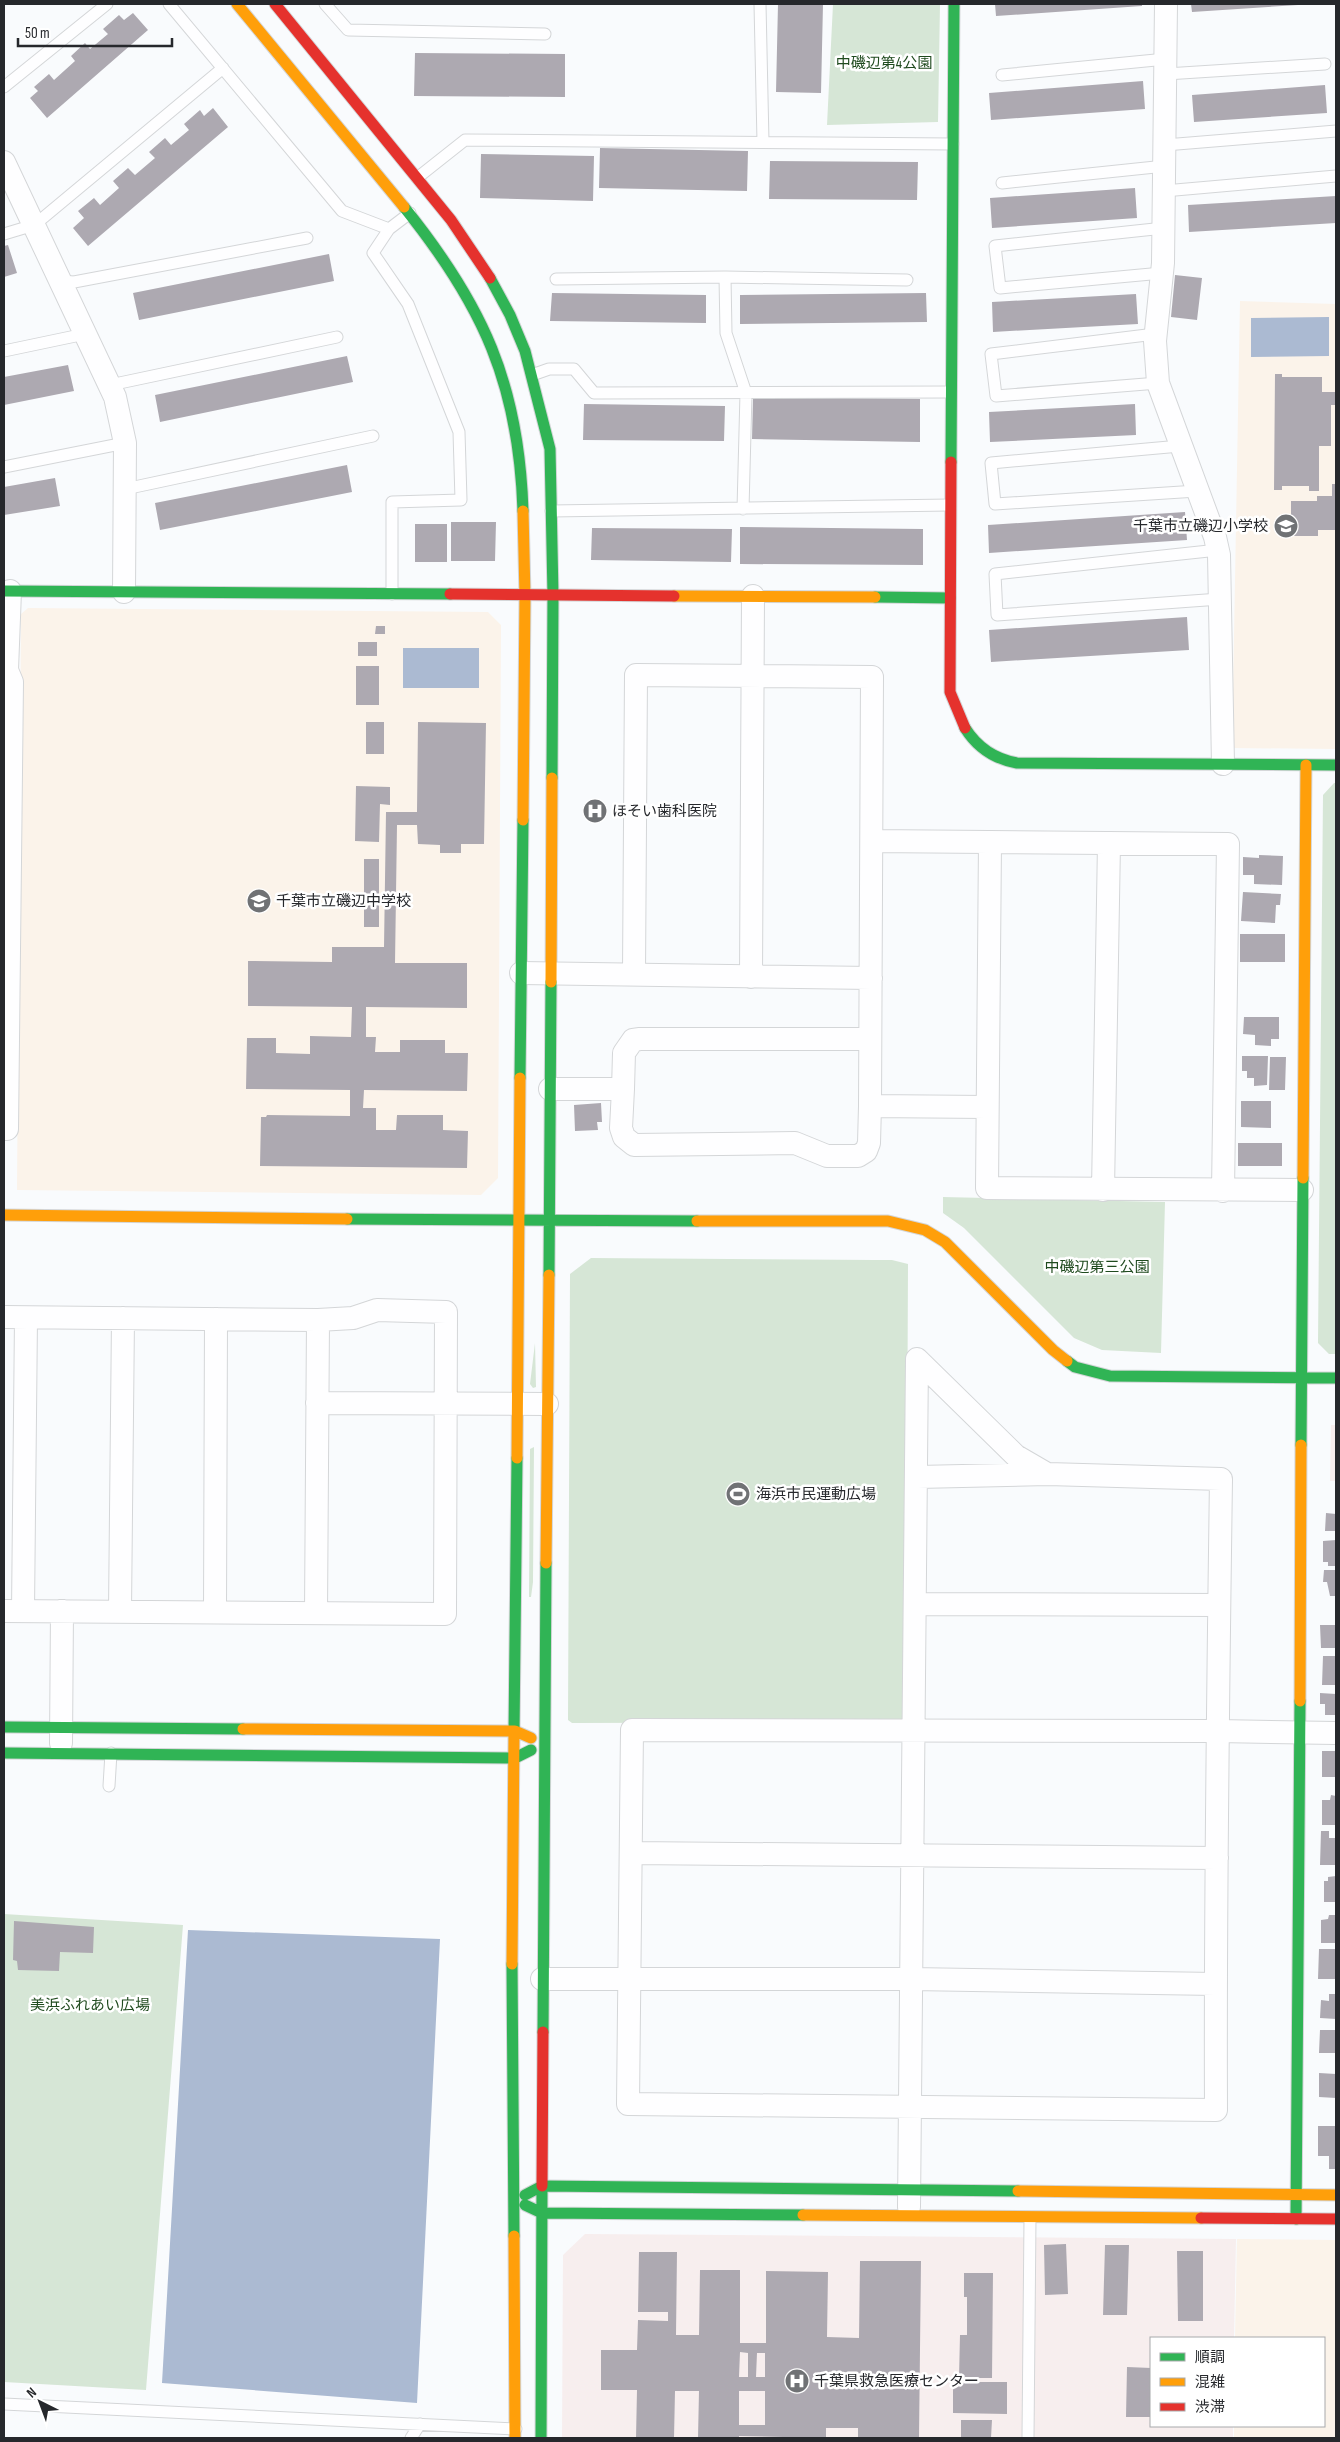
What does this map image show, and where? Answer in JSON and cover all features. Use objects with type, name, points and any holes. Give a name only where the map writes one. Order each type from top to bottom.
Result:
[{"type":"street","points":[[237,4],[430,237],[465,292],[485,331],[509,396],[520,453],[525,596],[512,1980],[514,2200],[528,2433]]},
{"type":"street","points":[[275,4],[451,220],[485,269],[510,315],[532,375],[550,449],[553,595],[550,1221],[542,1979],[542,2213],[528,2433]]},
{"type":"street","points":[[954,4],[950,692],[956,716],[967,734],[983,750],[1008,761],[1043,764],[1336,765]]},
{"type":"street","points":[[1166,4],[1164,228],[1162,273],[1155,334],[1158,383],[1218,550],[1223,764]]},
{"type":"street","points":[[4,162],[116,397],[126,443],[124,592]]},
{"type":"street","points":[[4,1129],[8,1129],[6,1013],[7,782],[12,682],[6,670],[7,591],[950,598]]},
{"type":"street","points":[[751,977],[753,596]]},
{"type":"street","points":[[634,973],[636,675],[872,677],[870,1106],[869,1143],[866,1151],[858,1156],[827,1156],[794,1144],[643,1146],[634,1145],[624,1138],[621,1128],[624,1053],[633,1040],[870,1039]]},
{"type":"street","points":[[1296,2219],[1306,765]]},
{"type":"street","points":[[872,841],[1228,844],[1223,1191]]},
{"type":"street","points":[[990,842],[987,1188],[1223,1191],[1302,1190]]},
{"type":"street","points":[[1103,1190],[1109,843]]},
{"type":"street","points":[[521,973],[634,973],[751,977],[871,978]]},
{"type":"street","points":[[550,1089],[623,1089]]},
{"type":"street","points":[[870,1106],[987,1107]]},
{"type":"street","points":[[4,1215],[520,1221],[888,1221],[915,1226],[932,1232],[945,1242],[1053,1350],[1075,1367],[1110,1376],[1336,1378]]},
{"type":"street","points":[[4,1317],[318,1320],[354,1318],[377,1310],[446,1312],[445,1614],[14,1611],[26,1318]]},
{"type":"street","points":[[120,1611],[123,1318]]},
{"type":"street","points":[[215,1612],[216,1319]]},
{"type":"street","points":[[316,1613],[318,1320]]},
{"type":"street","points":[[909,2217],[918,1478],[917,1359],[1016,1456],[1048,1474]]},
{"type":"street","points":[[317,1403],[547,1404]]},
{"type":"street","points":[[918,1478],[1048,1474],[1221,1479],[1219,1605],[1218,1731],[1217,1858],[1215,1984],[1216,2110],[628,2104],[632,1730],[1218,1731],[1336,1733]]},
{"type":"street","points":[[916,1604],[1219,1605]]},
{"type":"street","points":[[60,1753],[62,1611]]},
{"type":"street","points":[[4,1727],[515,1731],[544,1744]]},
{"type":"street","points":[[4,1753],[515,1758],[544,1744]]},
{"type":"street","points":[[632,1853],[1217,1858]]},
{"type":"street","points":[[542,1979],[912,1980],[1215,1984]]},
{"type":"street","points":[[514,2200],[542,2186],[909,2192],[1336,2195]]},
{"type":"street","points":[[514,2200],[542,2213],[1336,2219]]},
{"type":"lane","points":[[4,87],[107,4]]},
{"type":"lane","points":[[169,4],[342,210],[389,229]]},
{"type":"lane","points":[[326,4],[348,30],[545,34]]},
{"type":"lane","points":[[760,4],[763,142]]},
{"type":"lane","points":[[1002,75],[1166,67],[1325,64]]},
{"type":"lane","points":[[4,234],[34,225],[223,68]]},
{"type":"lane","points":[[1002,183],[1165,155],[1336,131]]},
{"type":"lane","points":[[416,178],[465,140],[953,144]]},
{"type":"lane","points":[[1164,191],[1336,176]]},
{"type":"lane","points":[[392,594],[392,502],[461,500],[459,432],[408,304],[373,253],[389,229],[410,213]]},
{"type":"lane","points":[[1162,273],[1000,288],[996,246],[1164,228]]},
{"type":"lane","points":[[60,281],[74,282],[306,238]]},
{"type":"lane","points":[[724,277],[726,332],[746,393],[743,509]]},
{"type":"lane","points":[[556,279],[724,277],[907,280]]},
{"type":"lane","points":[[4,351],[86,334]]},
{"type":"lane","points":[[1155,334],[991,354],[996,396],[1158,383]]},
{"type":"lane","points":[[110,385],[337,337]]},
{"type":"lane","points":[[532,375],[549,369],[574,369],[594,393],[951,392]]},
{"type":"lane","points":[[125,489],[373,436]]},
{"type":"lane","points":[[4,466],[126,443]]},
{"type":"lane","points":[[1180,446],[991,463],[995,504],[1197,491]]},
{"type":"lane","points":[[551,511],[950,505]]},
{"type":"lane","points":[[1218,550],[995,574],[997,615],[1220,599]]},
{"type":"lane","points":[[109,1786],[111,1753]]},
{"type":"lane","points":[[1028,2438],[1030,2218]]},
{"type":"lane","points":[[4,2404],[420,2424],[528,2433]]},
{"type":"lane","points":[[411,2438],[420,2424]]},
{"type":"shaded area","name":"千葉市立磯辺小学校","points":[[1240,301],[1336,304],[1336,749],[1232,748]]},
{"type":"shaded area","name":"千葉市立磯辺中学校","points":[[28,608],[488,612],[501,625],[498,1178],[481,1195],[17,1190],[21,614]]},
{"type":"shaded area","points":[[1331,1425],[1336,1425],[1336,1481],[1330,1481]]},
{"type":"shaded area","points":[[585,2234],[1236,2239],[1234,2337],[1150,2337],[1150,2427],[1233,2427],[1233,2438],[562,2438],[563,2255]]},
{"type":"shaded area","points":[[1237,2239],[1336,2240],[1336,2438],[1234,2438],[1234,2427],[1325,2427],[1325,2337],[1235,2337]]},
{"type":"green space","name":"中磯辺第4公園","points":[[833,4],[940,4],[938,122],[827,125]]},
{"type":"green space","points":[[1336,783],[1336,1354],[1329,1354],[1318,1343],[1323,795]]},
{"type":"green space","name":"中磯辺第三公園","points":[[943,1197],[1165,1202],[1161,1353],[1102,1350],[1074,1338],[964,1228],[943,1213]]},
{"type":"green space","name":"海浜市民運動広場","points":[[591,1258],[892,1260],[908,1264],[906,1714],[899,1722],[572,1723],[568,1720],[570,1274]]},
{"type":"green space","points":[[535,1343],[536,1387],[533,1388],[530,1384]]},
{"type":"green space","points":[[534,1447],[533,1582],[531,1597],[529,1597],[530,1449]]},
{"type":"green space","name":"美浜ふれあい広場","points":[[4,1914],[183,1925],[146,2390],[4,2382]]},
{"type":"water","points":[[1329,317],[1329,356],[1251,357],[1251,318]]},
{"type":"water","points":[[403,648],[479,648],[479,688],[403,688]]},
{"type":"water","points":[[188,1930],[440,1939],[417,2403],[162,2383]]},
{"type":"building","points":[[778,4],[823,4],[821,93],[776,92]]},
{"type":"building","points":[[995,4],[1142,4],[1142,6],[996,16]]},
{"type":"building","points":[[1191,4],[1298,4],[1298,5],[1192,12]]},
{"type":"building","points":[[133,13],[148,30],[47,118],[30,98],[38,91],[34,87],[49,74],[54,80],[75,61],[71,56],[85,43],[90,49],[108,34],[103,29],[119,15],[124,20]]},
{"type":"building","points":[[415,53],[565,54],[565,97],[414,96]]},
{"type":"building","points":[[1143,81],[1145,109],[991,120],[989,93]]},
{"type":"building","points":[[1325,85],[1327,113],[1194,122],[1192,95]]},
{"type":"building","points":[[213,108],[228,127],[88,246],[73,228],[84,218],[78,211],[94,198],[100,205],[119,188],[113,181],[128,168],[135,175],[155,158],[149,152],[165,138],[171,145],[189,130],[184,124],[200,110],[204,116]]},
{"type":"building","points":[[600,148],[748,151],[747,191],[599,188]]},
{"type":"building","points":[[481,154],[594,156],[593,201],[480,198]]},
{"type":"building","points":[[770,161],[918,162],[917,200],[769,199]]},
{"type":"building","points":[[1135,188],[1137,218],[992,228],[990,198]]},
{"type":"building","points":[[1336,196],[1336,223],[1189,232],[1188,205]]},
{"type":"building","points":[[8,245],[17,273],[4,277],[4,246]]},
{"type":"building","points":[[329,254],[334,281],[139,320],[133,293]]},
{"type":"building","points":[[1175,275],[1202,278],[1197,320],[1171,317]]},
{"type":"building","points":[[552,293],[706,295],[706,323],[550,321]]},
{"type":"building","points":[[926,293],[927,322],[740,324],[740,295]]},
{"type":"building","points":[[1136,294],[1138,324],[993,332],[992,302]]},
{"type":"building","points":[[347,356],[353,382],[160,422],[155,395]]},
{"type":"building","points":[[68,365],[74,391],[4,405],[4,377]]},
{"type":"building","points":[[1275,374],[1282,374],[1282,377],[1322,377],[1322,392],[1336,392],[1336,405],[1331,405],[1331,446],[1319,446],[1319,491],[1309,491],[1309,486],[1282,486],[1282,490],[1274,490]]},
{"type":"building","points":[[753,397],[920,399],[920,442],[752,439]]},
{"type":"building","points":[[584,404],[725,406],[724,441],[583,440]]},
{"type":"building","points":[[1135,404],[1136,435],[990,442],[989,412]]},
{"type":"building","points":[[347,465],[352,492],[160,530],[155,503]]},
{"type":"building","points":[[55,478],[60,506],[4,515],[4,487]]},
{"type":"building","points":[[1332,484],[1336,484],[1336,530],[1318,530],[1318,536],[1291,536],[1291,501],[1317,501],[1317,496],[1332,496]]},
{"type":"building","points":[[1185,512],[1187,540],[989,553],[988,525]]},
{"type":"building","points":[[451,522],[496,522],[495,561],[451,561]]},
{"type":"building","points":[[415,524],[447,524],[447,562],[415,562]]},
{"type":"building","points":[[740,527],[923,529],[923,565],[740,564]]},
{"type":"building","points":[[592,528],[732,529],[731,562],[591,560]]},
{"type":"building","points":[[1187,617],[1189,650],[991,662],[989,630]]},
{"type":"building","points":[[376,626],[385,626],[385,634],[375,634]]},
{"type":"building","points":[[358,642],[377,642],[377,656],[358,656]]},
{"type":"building","points":[[356,666],[379,666],[379,705],[356,705]]},
{"type":"building","points":[[366,722],[384,722],[384,754],[366,754]]},
{"type":"building","points":[[418,722],[486,723],[484,844],[461,844],[461,853],[440,853],[440,845],[418,844],[417,825],[397,825],[395,963],[467,963],[467,1008],[366,1007],[366,1037],[376,1037],[375,1052],[400,1052],[400,1040],[445,1040],[445,1053],[468,1053],[467,1091],[364,1090],[363,1108],[376,1108],[376,1130],[396,1130],[397,1115],[443,1115],[443,1130],[468,1131],[467,1168],[260,1166],[261,1117],[266,1117],[267,1115],[350,1116],[350,1090],[246,1089],[247,1038],[276,1038],[276,1053],[310,1054],[310,1036],[351,1037],[352,1007],[248,1006],[248,961],[332,962],[332,947],[384,947],[386,812],[417,812]]},
{"type":"building","points":[[356,786],[390,787],[390,805],[380,804],[379,842],[355,841]]},
{"type":"building","points":[[1259,855],[1283,856],[1282,885],[1254,884],[1254,875],[1243,875],[1243,857],[1259,858]]},
{"type":"building","points":[[364,859],[379,859],[379,927],[364,927]]},
{"type":"building","points":[[1243,892],[1281,894],[1280,905],[1276,905],[1275,923],[1241,921]]},
{"type":"building","points":[[1240,934],[1285,934],[1285,962],[1240,962]]},
{"type":"building","points":[[1244,1017],[1279,1017],[1279,1039],[1271,1039],[1271,1046],[1255,1045],[1255,1035],[1243,1034]]},
{"type":"building","points":[[1242,1056],[1268,1056],[1267,1085],[1254,1086],[1254,1078],[1247,1078],[1247,1071],[1242,1071]]},
{"type":"building","points":[[1270,1057],[1286,1057],[1285,1090],[1269,1090]]},
{"type":"building","points":[[1241,1101],[1271,1101],[1271,1128],[1241,1127]]},
{"type":"building","points":[[601,1103],[602,1122],[597,1122],[598,1130],[575,1131],[574,1105]]},
{"type":"building","points":[[1238,1143],[1282,1143],[1282,1166],[1238,1166]]},
{"type":"building","points":[[1326,1513],[1336,1514],[1336,1531],[1325,1531]]},
{"type":"building","points":[[1336,1540],[1336,1566],[1328,1566],[1328,1562],[1323,1562],[1323,1541]]},
{"type":"building","points":[[1324,1570],[1336,1570],[1336,1596],[1330,1596],[1327,1582],[1323,1582]]},
{"type":"building","points":[[1320,1625],[1336,1625],[1336,1648],[1321,1648]]},
{"type":"building","points":[[1323,1656],[1336,1656],[1336,1685],[1322,1685]]},
{"type":"building","points":[[1320,1693],[1336,1694],[1336,1715],[1325,1715],[1325,1704],[1320,1704]]},
{"type":"building","points":[[1322,1751],[1336,1751],[1336,1777],[1322,1777]]},
{"type":"building","points":[[1331,1795],[1336,1796],[1336,1825],[1322,1825],[1322,1800],[1330,1800]]},
{"type":"building","points":[[1321,1831],[1329,1831],[1329,1838],[1336,1838],[1336,1865],[1320,1865]]},
{"type":"building","points":[[1336,1876],[1336,1902],[1324,1902],[1324,1881],[1328,1881],[1328,1877]]},
{"type":"building","points":[[1329,1915],[1336,1915],[1336,1943],[1321,1943],[1321,1920],[1328,1919]]},
{"type":"building","points":[[14,1921],[94,1927],[93,1953],[60,1952],[59,1971],[18,1970],[17,1961],[13,1960]]},
{"type":"building","points":[[1319,1949],[1336,1949],[1336,1979],[1318,1979]]},
{"type":"building","points":[[1329,1994],[1336,1994],[1336,2019],[1320,2018],[1321,2000],[1329,2001]]},
{"type":"building","points":[[1320,2030],[1336,2030],[1336,2053],[1319,2053]]},
{"type":"building","points":[[1319,2073],[1336,2074],[1336,2098],[1319,2097]]},
{"type":"building","points":[[1318,2126],[1336,2126],[1336,2169],[1329,2169],[1329,2156],[1318,2156]]},
{"type":"building","points":[[1066,2244],[1068,2294],[1045,2295],[1044,2245]]},
{"type":"building","points":[[1105,2245],[1129,2245],[1127,2315],[1103,2315]]},
{"type":"building","points":[[1177,2251],[1203,2251],[1203,2321],[1178,2321]]},
{"type":"building","points":[[639,2252],[677,2252],[676,2335],[699,2335],[700,2270],[740,2270],[740,2343],[766,2343],[766,2271],[828,2272],[827,2337],[859,2338],[860,2261],[921,2261],[919,2438],[858,2438],[858,2428],[826,2428],[826,2438],[739,2436],[739,2438],[698,2438],[699,2391],[675,2391],[674,2438],[636,2438],[637,2390],[601,2390],[601,2350],[637,2350],[638,2320],[668,2321],[668,2312],[638,2312]],"holes":[[[740,2352],[748,2353],[748,2377],[739,2377]],[[757,2353],[765,2353],[765,2377],[756,2377]],[[739,2391],[765,2391],[765,2425],[739,2425]]]},
{"type":"building","points":[[964,2273],[993,2273],[992,2378],[959,2378],[960,2335],[967,2335],[967,2297],[964,2297]]},
{"type":"building","points":[[1127,2367],[1150,2368],[1150,2417],[1126,2417]]},
{"type":"building","points":[[953,2382],[1007,2382],[1007,2414],[953,2413]]},
{"type":"building","points":[[961,2420],[992,2420],[991,2438],[961,2438]]},
{"type":"traffic: fast","points":[[951,462],[954,4]]},
{"type":"traffic: fast","points":[[404,207],[432,243],[455,278],[492,348],[514,424],[520,465],[523,511]]},
{"type":"traffic: fast","points":[[490,278],[510,315],[525,351],[550,449],[553,595],[552,778]]},
{"type":"traffic: fast","points":[[4,591],[450,594]]},
{"type":"traffic: fast","points":[[875,597],[950,598]]},
{"type":"traffic: fast","points":[[965,728],[975,741],[987,751],[1001,759],[1017,763],[1336,765]]},
{"type":"traffic: fast","points":[[520,1078],[523,820]]},
{"type":"traffic: fast","points":[[549,1275],[551,982]]},
{"type":"traffic: fast","points":[[1301,1445],[1303,1178]]},
{"type":"traffic: fast","points":[[347,1219],[697,1221]]},
{"type":"traffic: fast","points":[[1067,1361],[1075,1367],[1110,1376],[1336,1378]]},
{"type":"traffic: fast","points":[[514,1733],[517,1458]]},
{"type":"traffic: fast","points":[[543,2032],[546,1563]]},
{"type":"traffic: fast","points":[[1296,2219],[1300,1701]]},
{"type":"traffic: fast","points":[[4,1727],[243,1729]]},
{"type":"traffic: fast","points":[[4,1753],[515,1758],[531,1750]]},
{"type":"traffic: fast","points":[[512,1964],[514,2236]]},
{"type":"traffic: fast","points":[[541,2438],[542,2186]]},
{"type":"traffic: fast","points":[[525,2195],[542,2186],[1018,2191]]},
{"type":"traffic: fast","points":[[525,2205],[542,2213],[803,2215]]},
{"type":"traffic: slow","points":[[237,4],[404,207]]},
{"type":"traffic: slow","points":[[523,511],[525,596],[523,820]]},
{"type":"traffic: slow","points":[[674,596],[875,597]]},
{"type":"traffic: slow","points":[[1303,1178],[1306,765]]},
{"type":"traffic: slow","points":[[551,982],[552,778]]},
{"type":"traffic: slow","points":[[517,1458],[520,1078]]},
{"type":"traffic: slow","points":[[4,1215],[347,1219]]},
{"type":"traffic: slow","points":[[697,1221],[888,1221],[925,1230],[945,1242],[1053,1350],[1067,1361]]},
{"type":"traffic: slow","points":[[546,1563],[549,1275]]},
{"type":"traffic: slow","points":[[1300,1701],[1301,1445]]},
{"type":"traffic: slow","points":[[243,1729],[515,1731],[531,1738]]},
{"type":"traffic: slow","points":[[512,1964],[514,1733]]},
{"type":"traffic: slow","points":[[1018,2191],[1336,2195]]},
{"type":"traffic: slow","points":[[803,2215],[1201,2218]]},
{"type":"traffic: slow","points":[[514,2236],[515,2438]]},
{"type":"traffic: jam","points":[[275,4],[451,220],[490,278]]},
{"type":"traffic: jam","points":[[951,462],[950,692],[965,728]]},
{"type":"traffic: jam","points":[[450,594],[674,596]]},
{"type":"traffic: jam","points":[[542,2186],[543,2032]]},
{"type":"traffic: jam","points":[[1201,2218],[1336,2219]]},
{"type":"place","name":"千葉市立磯辺小学校","points":[[1286,526]]},
{"type":"place","name":"ほそい歯科医院","points":[[595,811]]},
{"type":"place","name":"千葉市立磯辺中学校","points":[[259,901]]},
{"type":"place","name":"海浜市民運動広場","points":[[738,1494]]},
{"type":"place","name":"千葉県救急医療センター","points":[[797,2381]]}]
